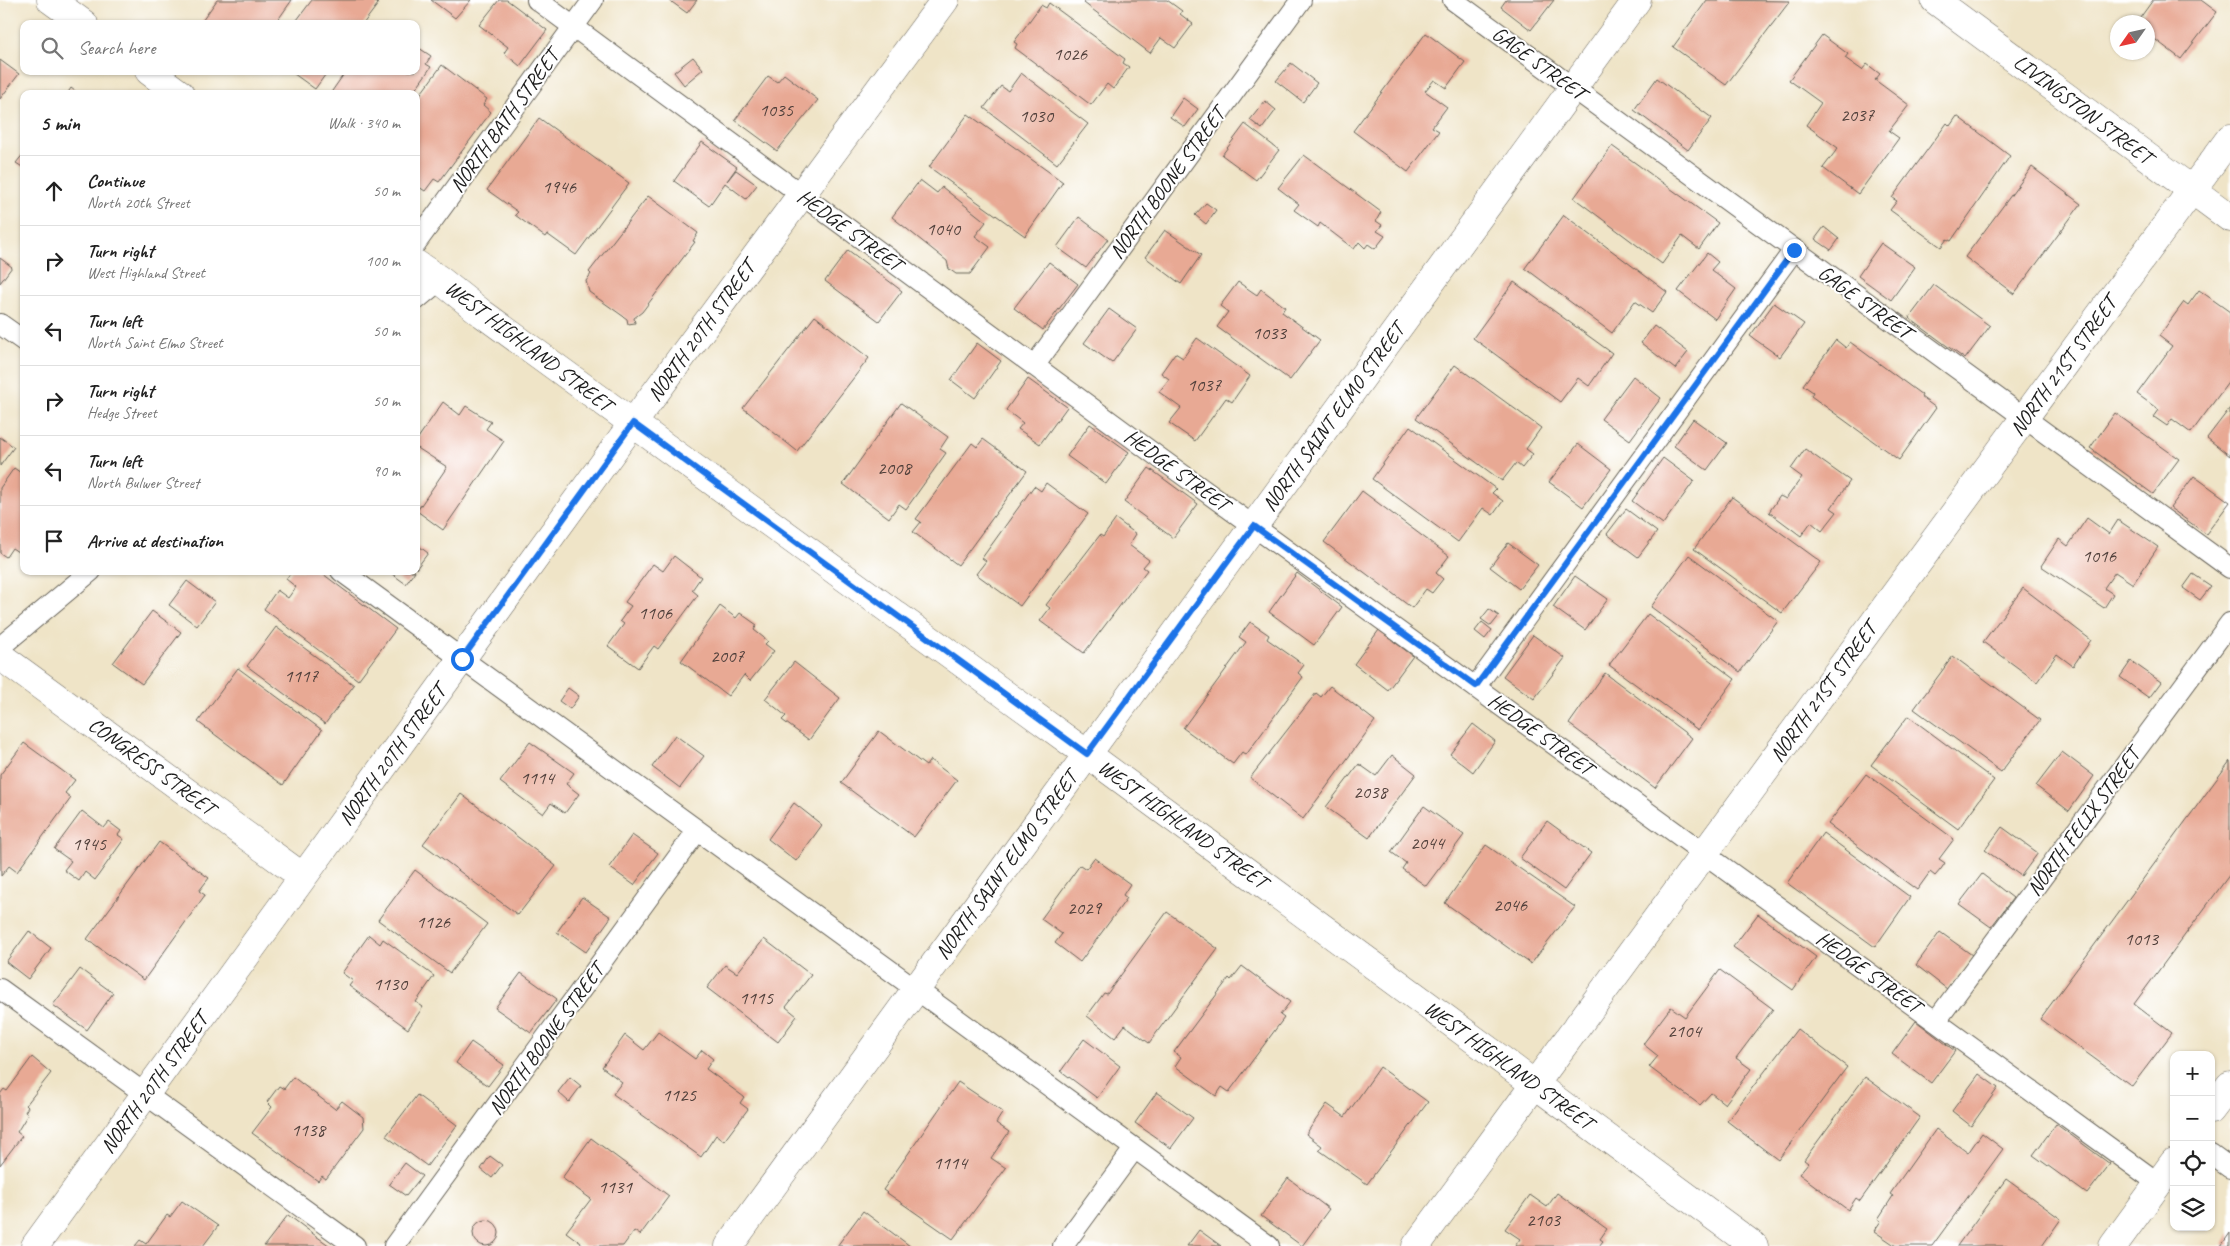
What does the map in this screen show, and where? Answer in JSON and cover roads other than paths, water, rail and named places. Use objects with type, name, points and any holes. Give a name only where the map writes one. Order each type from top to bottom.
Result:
[{"type":"street","points":[[51,0],[78,20]]},
{"type":"street","name":"NORTH 20TH STREET","points":[[35,1246],[633,423],[945,0]]},
{"type":"street","name":"NORTH SAINT ELMO STREET","points":[[729,1246],[1637,0]]},
{"type":"street","name":"LIVINGSTON STREET","points":[[1935,0],[2230,218]]},
{"type":"street","points":[[154,75],[175,90]]},
{"type":"street","name":"NORTH 21ST STREET","points":[[1416,1246],[2230,138]]},
{"type":"street","name":"WEST HIGHLAND STREET","points":[[420,267],[1087,754],[1754,1246]]},
{"type":"street","name":"CONGRESS STREET","points":[[0,656],[303,877]]},
{"type":"street","points":[[2215,1105],[2230,1085]]},
{"type":"street","points":[[2113,1246],[2166,1172]]},
{"type":"lane","name":"HEDGE STREET","points":[[537,0],[1034,366],[1936,1021],[2166,1172]]},
{"type":"lane","name":"NORTH BATH STREET","points":[[420,237],[592,0]]},
{"type":"lane","name":"NORTH BOONE STREET","points":[[1034,366],[1301,0]]},
{"type":"lane","name":"GAGE STREET","points":[[1453,0],[2230,568]]},
{"type":"lane","points":[[1476,686],[1794,250]]},
{"type":"lane","points":[[420,297],[440,280]]},
{"type":"lane","points":[[0,324],[20,338]]},
{"type":"lane","points":[[0,647],[85,575]]},
{"type":"lane","points":[[346,575],[697,832],[1269,1246]]},
{"type":"lane","name":"NORTH FELIX STREET","points":[[1936,1021],[2230,623]]},
{"type":"lane","name":"NORTH BOONE STREET","points":[[394,1246],[697,832]]},
{"type":"lane","points":[[0,989],[355,1246]]},
{"type":"lane","points":[[1063,1246],[1134,1149]]},
{"type":"lane","points":[[2215,1157],[2230,1168]]}]
